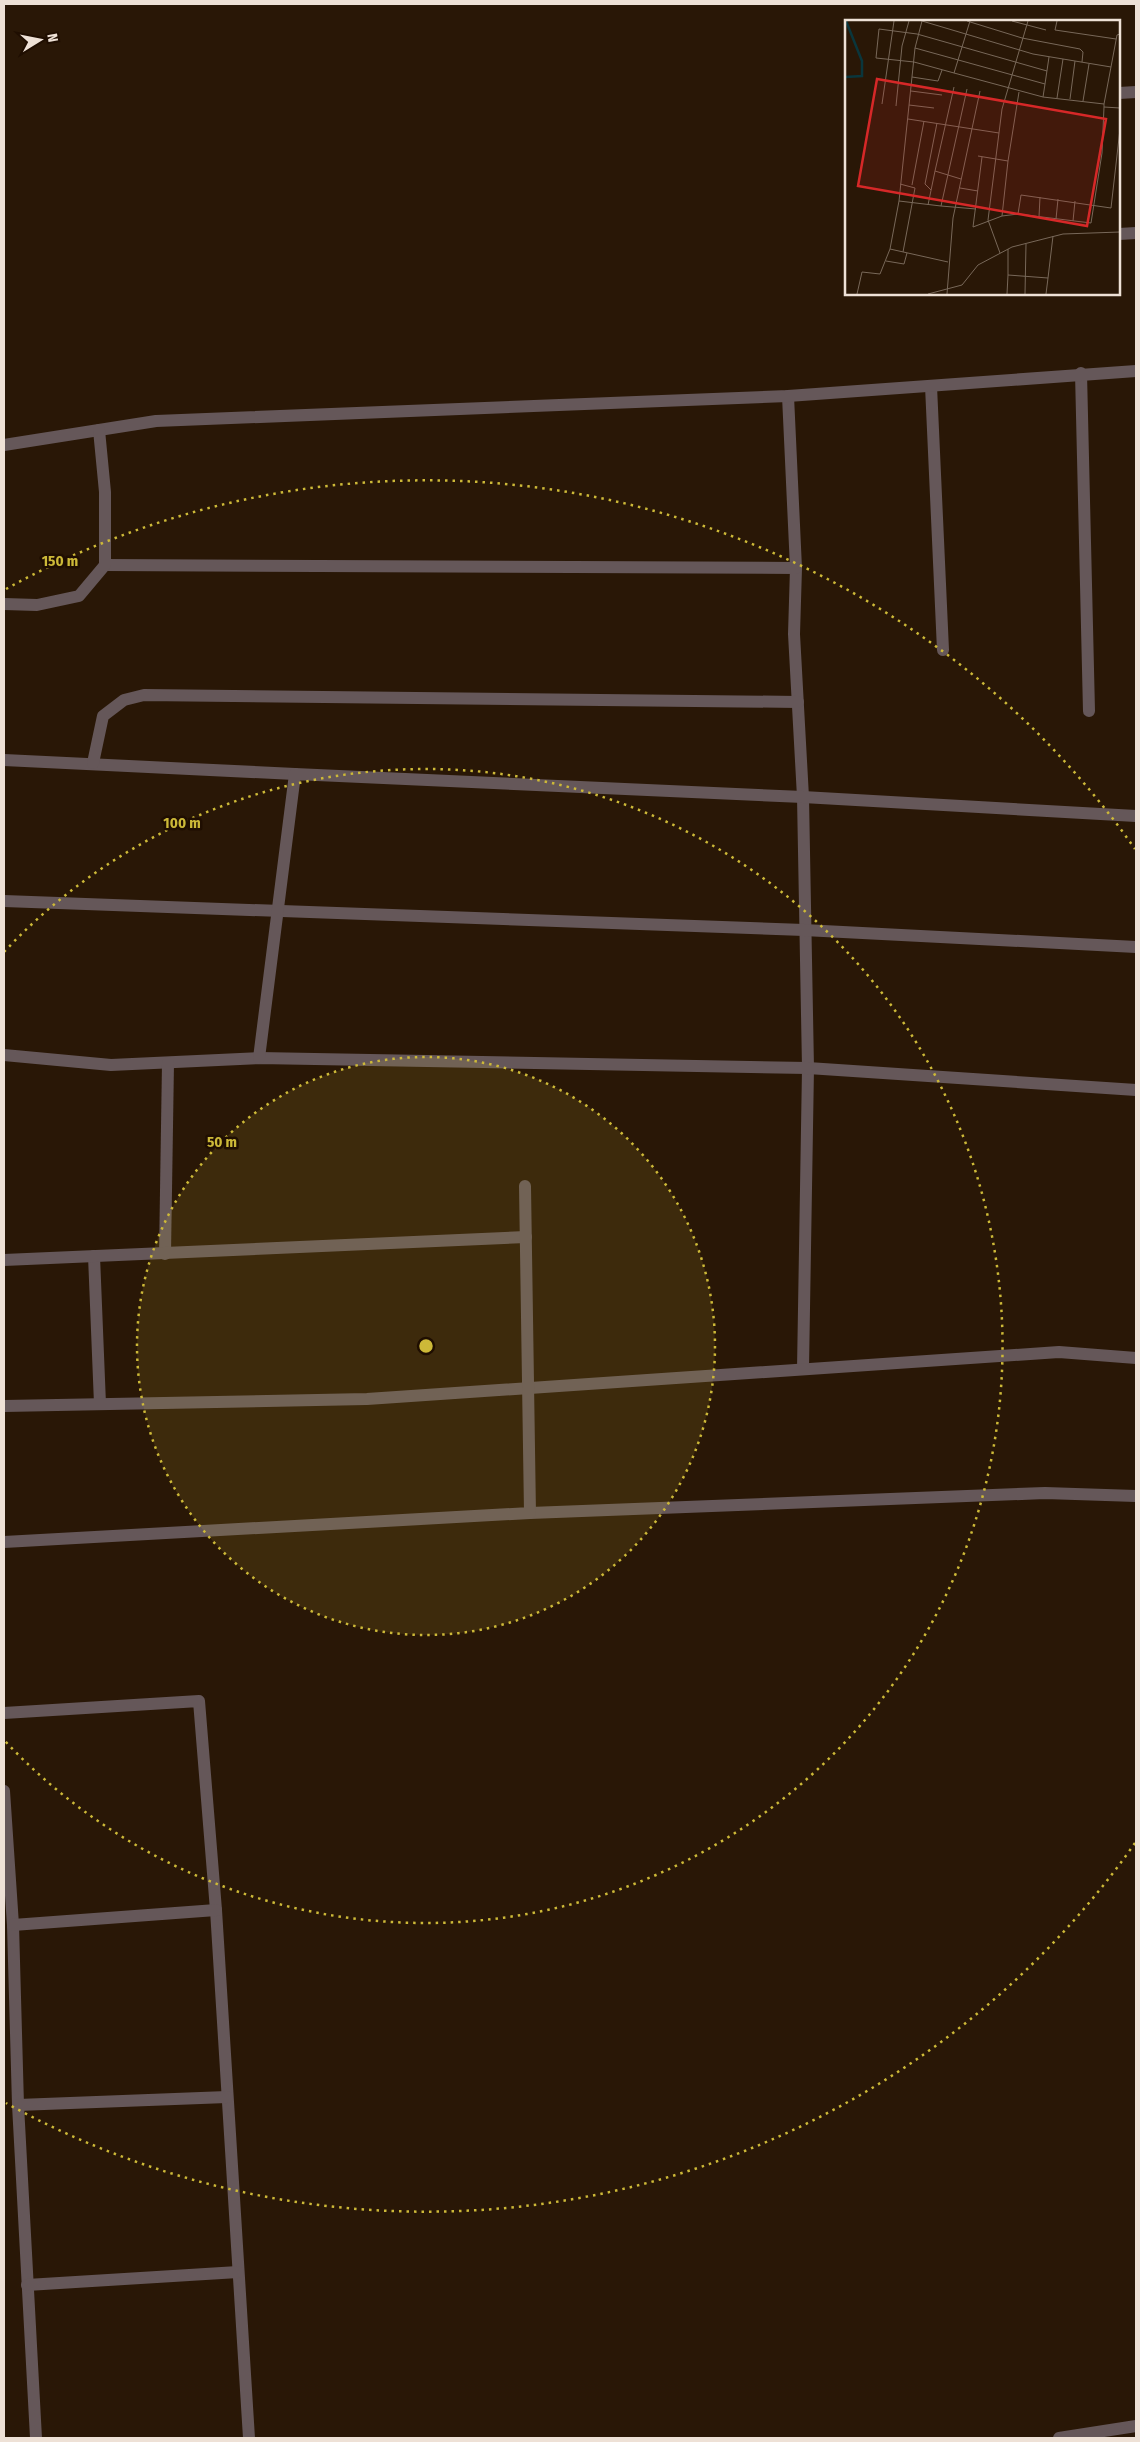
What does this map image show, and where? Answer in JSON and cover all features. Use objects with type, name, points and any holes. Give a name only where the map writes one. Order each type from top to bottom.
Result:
[{"type":"street","points":[[1120,93],[1136,92]]},
{"type":"street","points":[[1120,234],[1136,233]]},
{"type":"street","points":[[4,445],[156,421],[788,396],[1136,370]]},
{"type":"street","points":[[1081,373],[1089,712]]},
{"type":"street","points":[[931,386],[943,650]]},
{"type":"street","points":[[788,396],[796,568],[794,634],[802,797],[808,1068],[803,1369]]},
{"type":"street","points":[[4,604],[37,605],[79,596],[105,565],[104,492],[99,430]]},
{"type":"street","points":[[105,565],[796,568]]},
{"type":"street","points":[[93,763],[103,716],[124,700],[144,696],[798,702]]},
{"type":"street","points":[[4,760],[802,797],[1136,816]]},
{"type":"street","points":[[259,1058],[295,774]]},
{"type":"street","points":[[4,901],[804,930],[1136,947]]},
{"type":"street","points":[[4,1055],[111,1065],[259,1058],[808,1068],[1136,1090]]},
{"type":"street","points":[[166,1254],[168,1063]]},
{"type":"street","points":[[525,1186],[530,1513]]},
{"type":"street","points":[[4,1260],[526,1237]]},
{"type":"street","points":[[94,1256],[100,1404]]},
{"type":"street","points":[[4,1406],[367,1399],[1059,1352],[1136,1358]]},
{"type":"street","points":[[4,1542],[530,1513],[1025,1494],[1136,1496]]},
{"type":"street","points":[[4,1713],[200,1701],[216,1910],[250,2438]]},
{"type":"street","points":[[4,1791],[13,1925],[18,2106],[36,2438]]},
{"type":"street","points":[[13,1925],[216,1910]]},
{"type":"street","points":[[18,2106],[227,2096]]},
{"type":"street","points":[[27,2285],[238,2272]]},
{"type":"street","points":[[1059,2438],[1136,2426]]}]
